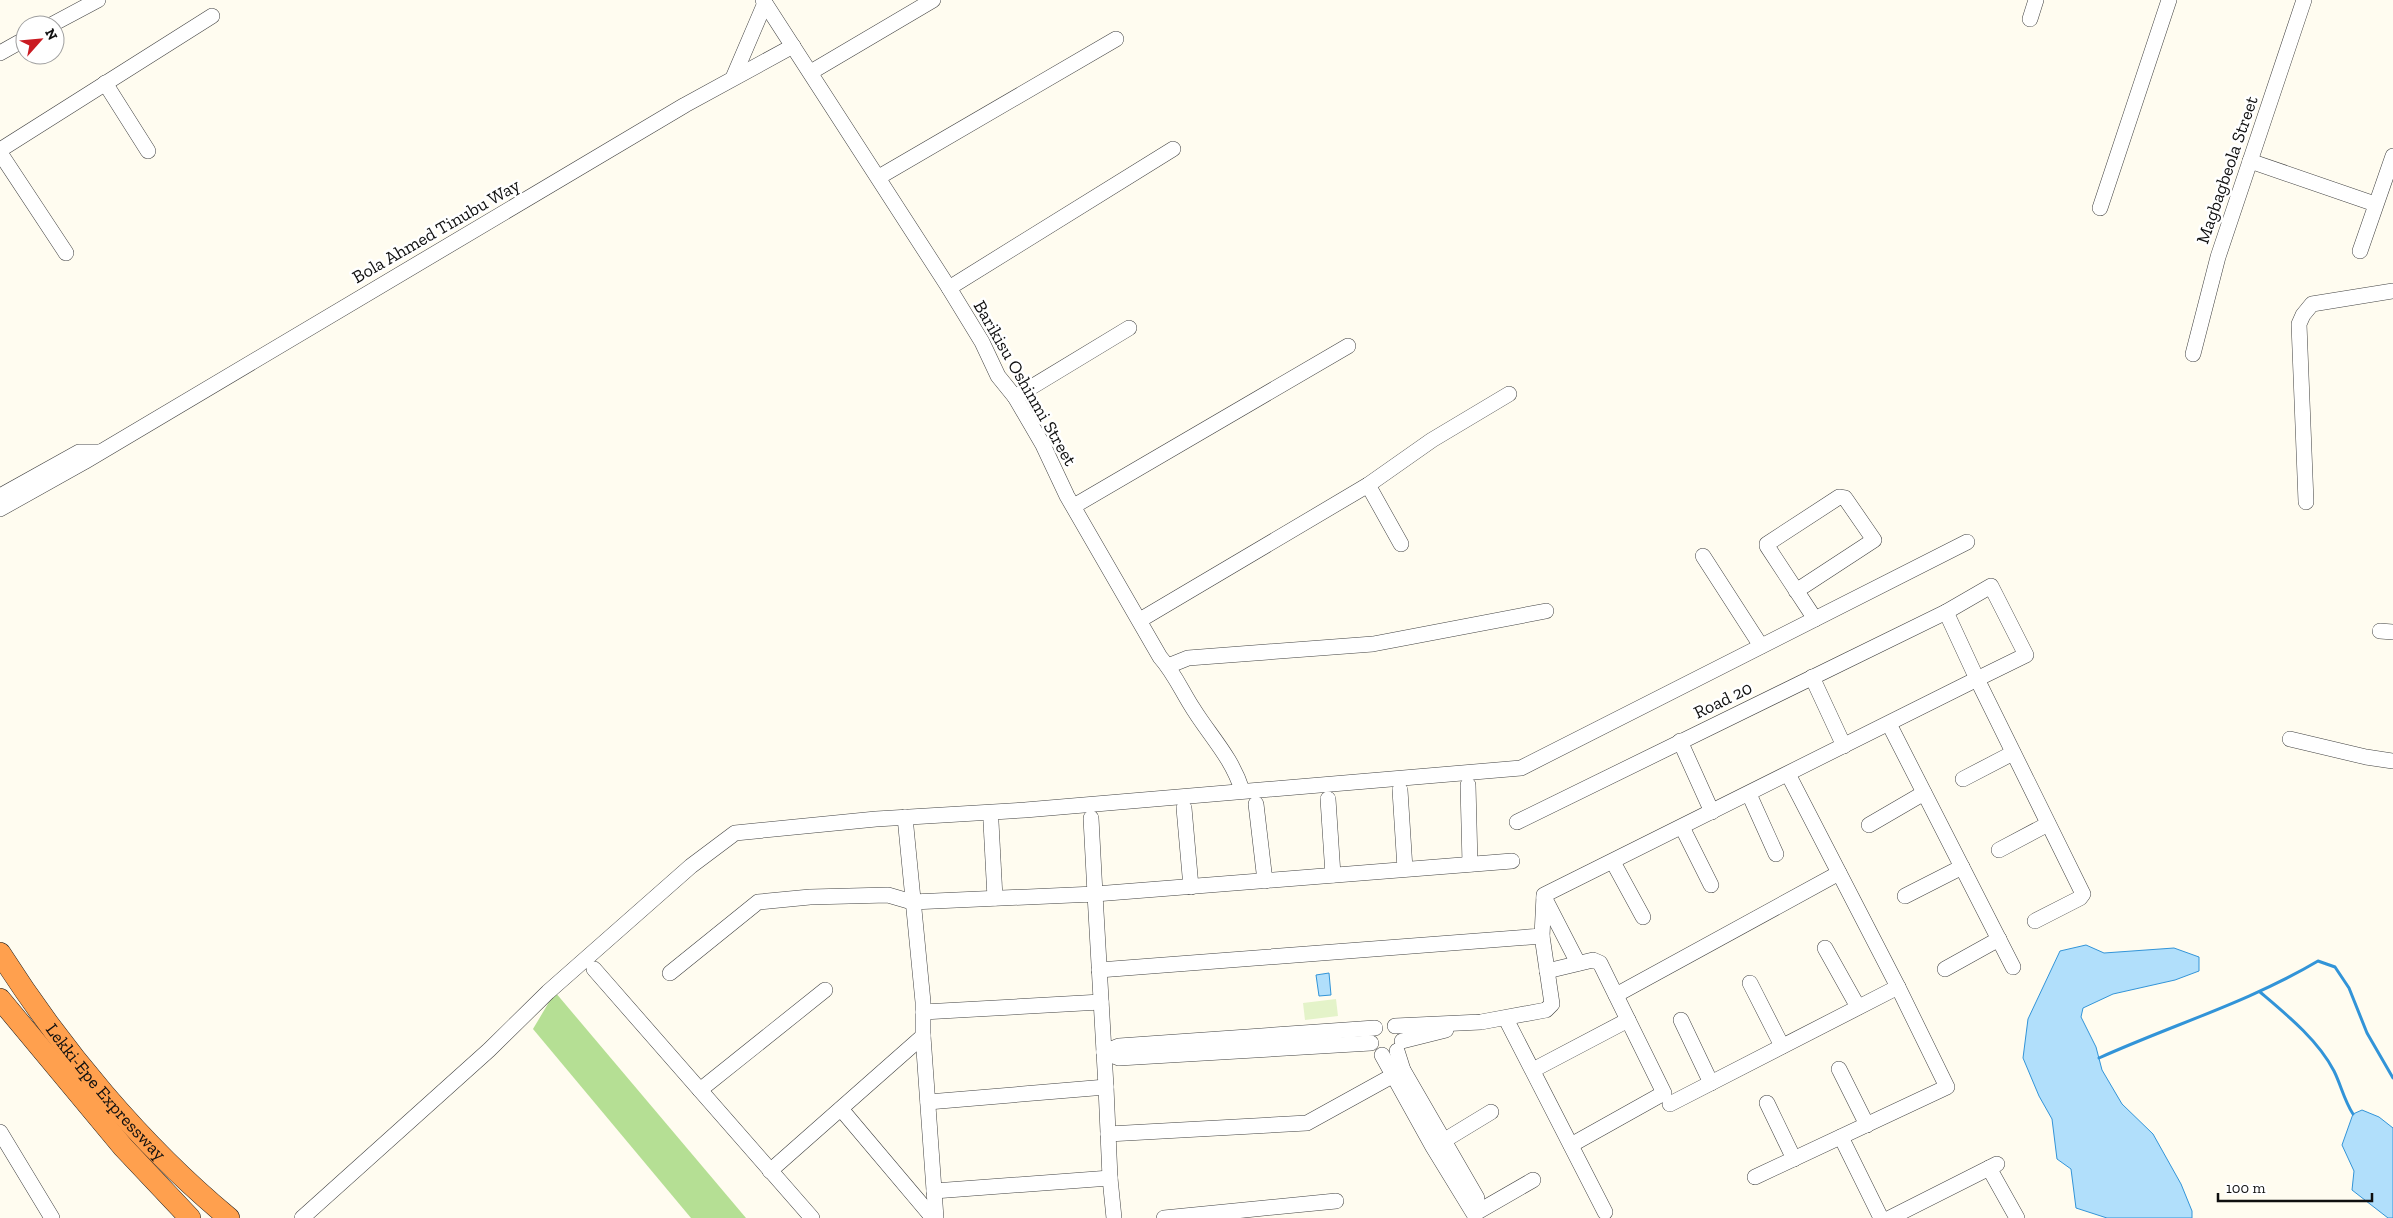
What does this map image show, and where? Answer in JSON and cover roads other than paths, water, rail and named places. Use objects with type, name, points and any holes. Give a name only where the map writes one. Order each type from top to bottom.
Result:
[{"type":"highway","name":"Lekki-Epe Expressway","points":[[0,953],[32,1003],[127,1118],[207,1199],[229,1218]]},
{"type":"highway","name":"Lekki-Epe Expressway","points":[[0,999],[85,1104],[190,1218]]},
{"type":"street","points":[[65,18],[98,0]]},
{"type":"street","points":[[811,72],[933,0]]},
{"type":"street","points":[[2030,19],[2036,0]]},
{"type":"street","points":[[2100,208],[2169,0]]},
{"type":"street","name":"Magbagbeola Street","points":[[2193,354],[2218,257],[2304,0]]},
{"type":"street","points":[[733,78],[764,2]]},
{"type":"street","name":"Barikisu Oshinmi Street","points":[[764,2],[949,288],[982,342],[998,376],[1015,396],[1043,445],[1067,496],[1160,657],[1168,666],[1194,710],[1220,745],[1231,764],[1242,790]]},
{"type":"street","points":[[66,253],[0,152],[212,16]]},
{"type":"street","points":[[878,177],[1116,39]]},
{"type":"street","points":[[2,48],[15,43]]},
{"type":"street","name":"Bola Ahmed Tinubu Way","points":[[0,509],[295,337],[404,270],[733,78],[793,46]]},
{"type":"street","points":[[105,83],[148,151]]},
{"type":"street","points":[[949,288],[1173,149]]},
{"type":"street","points":[[2360,251],[2393,156]]},
{"type":"street","points":[[2250,161],[2375,204]]},
{"type":"street","points":[[2306,502],[2299,324],[2303,315],[2312,304],[2393,291]]},
{"type":"street","points":[[1015,396],[1129,328]]},
{"type":"street","points":[[1074,506],[1348,346]]},
{"type":"street","points":[[1140,620],[1368,485],[1432,440],[1509,394]]},
{"type":"street","points":[[0,496],[79,452],[100,452]]},
{"type":"street","points":[[1368,485],[1401,544]]},
{"type":"street","points":[[1796,591],[1874,540],[1845,498],[1839,497],[1767,544],[1796,591],[1815,619]]},
{"type":"street","points":[[302,1218],[489,1050],[538,1004],[548,992],[728,836],[744,831],[904,817],[1034,809],[1521,768],[1967,542]]},
{"type":"street","points":[[1703,556],[1761,646]]},
{"type":"street","name":"Road 20","points":[[1517,822],[1946,612],[1991,586],[2026,655],[1977,679]]},
{"type":"street","points":[[1168,666],[1188,658],[1373,644],[1546,611]]},
{"type":"street","points":[[1946,612],[2083,894],[2080,898],[2035,922]]},
{"type":"street","points":[[1812,678],[1844,746]]},
{"type":"street","points":[[1544,895],[1977,679]]},
{"type":"street","points":[[1889,724],[2014,967]]},
{"type":"street","points":[[2290,739],[2366,757],[2393,761]]},
{"type":"street","points":[[1680,742],[1712,812]]},
{"type":"street","points":[[1963,779],[2013,753]]},
{"type":"street","points":[[1755,1177],[1947,1087],[1898,987],[1788,774]]},
{"type":"street","points":[[1468,785],[1470,864]]},
{"type":"street","points":[[1400,790],[1405,870]]},
{"type":"street","points":[[1869,825],[1924,793]]},
{"type":"street","points":[[1749,794],[1776,854]]},
{"type":"street","points":[[1328,799],[1333,875]]},
{"type":"street","points":[[1256,804],[1265,881]]},
{"type":"street","points":[[1184,808],[1191,887]]},
{"type":"street","points":[[904,817],[923,1007],[923,1036],[934,1191],[934,1218]]},
{"type":"street","points":[[1091,818],[1110,1178],[1114,1218]]},
{"type":"street","points":[[991,822],[995,898]]},
{"type":"street","points":[[1999,850],[2048,824]]},
{"type":"street","points":[[1682,827],[1711,885]]},
{"type":"street","points":[[670,973],[758,902],[810,897],[888,895],[912,902],[1096,894],[1512,861]]},
{"type":"street","points":[[1613,862],[1643,917]]},
{"type":"street","points":[[1906,896],[1962,867]]},
{"type":"street","points":[[1616,996],[1839,873]]},
{"type":"street","points":[[1104,1052],[1119,1046],[1375,1028],[1385,1023],[1395,1026],[1481,1022],[1506,1019],[1546,1010],[1552,1004],[1542,936],[1544,895]]},
{"type":"street","points":[[1544,895],[1578,963]]},
{"type":"street","points":[[1099,970],[1542,936]]},
{"type":"street","points":[[1944,969],[1999,939]]},
{"type":"street","points":[[1825,948],[1858,1007]]},
{"type":"street","points":[[1547,971],[1597,960],[1664,1093],[1571,1145]]},
{"type":"street","points":[[594,969],[812,1218]]},
{"type":"street","points":[[1750,983],[1782,1046]]},
{"type":"street","points":[[1670,1104],[1898,987]]},
{"type":"street","points":[[700,1090],[825,990]]},
{"type":"street","points":[[923,1007],[1101,997]]},
{"type":"street","points":[[1506,1019],[1606,1212]]},
{"type":"street","points":[[1533,1070],[1628,1020]]},
{"type":"street","points":[[1681,1020],[1711,1083]]},
{"type":"street","points":[[1382,1055],[1393,1054],[1400,1046],[1481,1022]]},
{"type":"street","points":[[1395,1026],[1399,1030],[1398,1072]]},
{"type":"street","points":[[1375,1028],[1370,1038],[1371,1043],[1377,1052],[1398,1072],[1479,1212],[1533,1180]]},
{"type":"street","points":[[770,1170],[923,1036]]},
{"type":"street","points":[[1104,1052],[1119,1058],[1371,1043]]},
{"type":"street","points":[[1838,1069],[1866,1125]]},
{"type":"street","points":[[1108,1134],[1307,1123],[1398,1072]]},
{"type":"street","points":[[928,1102],[1106,1088]]},
{"type":"street","points":[[1767,1103],[1794,1159]]},
{"type":"street","points":[[841,1109],[934,1218]]},
{"type":"street","points":[[1438,1144],[1491,1112]]},
{"type":"street","points":[[0,1132],[52,1218]]},
{"type":"street","points":[[1841,1137],[1880,1218]]},
{"type":"street","points":[[1890,1218],[1993,1166],[2017,1218]]},
{"type":"street","points":[[934,1191],[1110,1178]]},
{"type":"street","points":[[1164,1218],[1336,1201]]},
{"type":"water","points":[[2086,945],[2104,953],[2174,948],[2199,957],[2199,971],[2175,980],[2113,994],[2083,1008],[2081,1017],[2096,1047],[2102,1070],[2122,1104],[2153,1134],[2181,1184],[2192,1211],[2192,1218],[2107,1218],[2076,1208],[2071,1169],[2057,1159],[2052,1119],[2039,1096],[2023,1058],[2028,1019],[2060,951]]},
{"type":"water","points":[[1329,973],[1331,995],[1319,996],[1316,975]]},
{"type":"water","points":[[2362,1110],[2379,1117],[2393,1128],[2393,1218],[2388,1218],[2352,1190],[2354,1171],[2342,1145],[2353,1114]]},
{"type":"waterway","points":[[2099,1058],[2238,1001],[2292,976],[2318,961],[2335,967],[2349,988],[2367,1033],[2393,1078]]},
{"type":"waterway","points":[[2260,992],[2301,1028],[2319,1049],[2334,1071],[2353,1114]]}]
